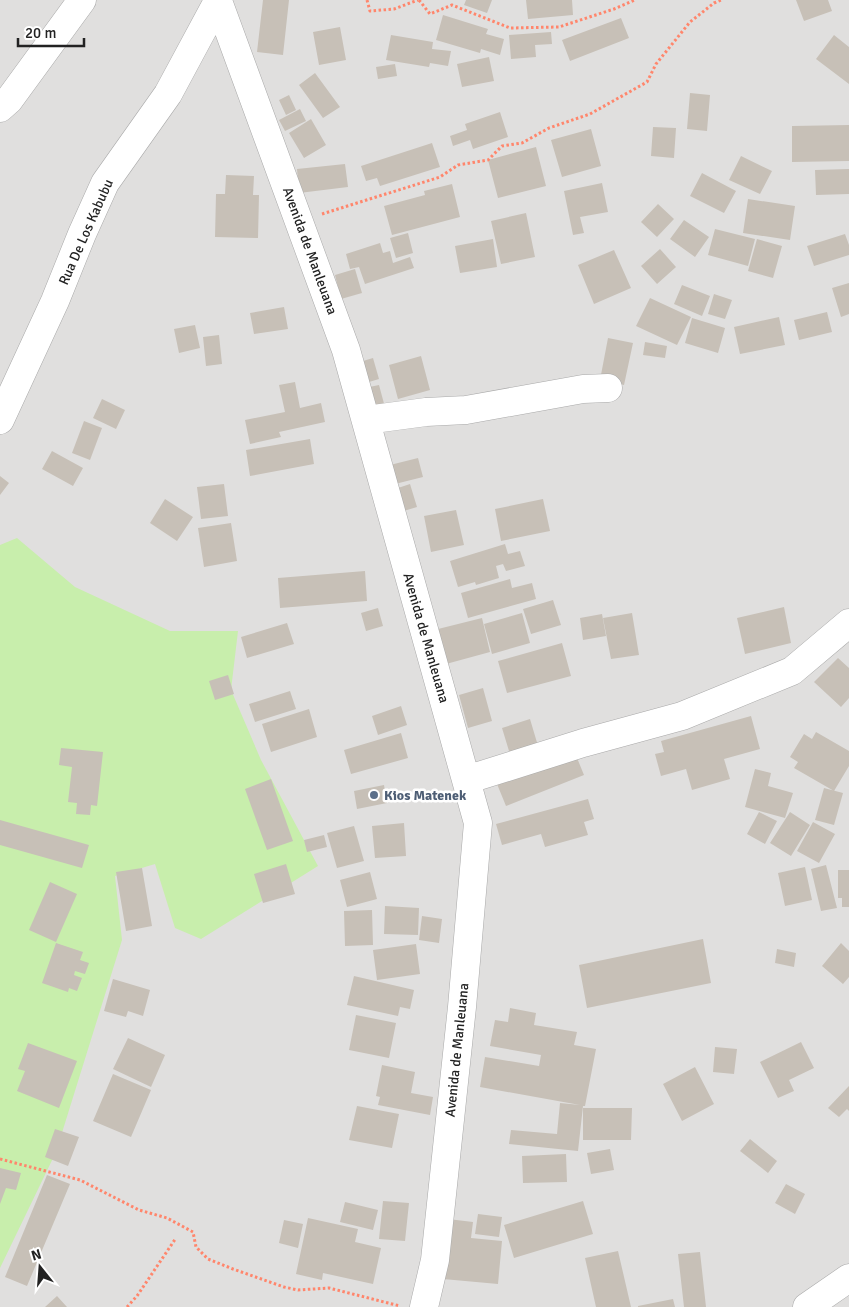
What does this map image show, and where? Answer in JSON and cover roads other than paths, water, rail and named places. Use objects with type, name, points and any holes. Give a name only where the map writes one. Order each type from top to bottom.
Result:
[{"type":"street","points":[[0,108],[9,100],[82,0]]},
{"type":"street","name":"Rua De Los Kabubu","points":[[0,420],[55,301],[105,183],[168,94],[220,0]]},
{"type":"street","name":"Avenida de Manleuana","points":[[220,0],[346,350],[478,823],[462,1007],[436,1250],[424,1307]]},
{"type":"street","points":[[366,420],[426,412],[466,410],[583,389],[608,388]]},
{"type":"street","points":[[466,780],[682,716],[792,671],[849,623]]},
{"type":"street","points":[[806,1307],[849,1278]]},
{"type":"place","name":"Kios Matenek","points":[[374,795]]}]
